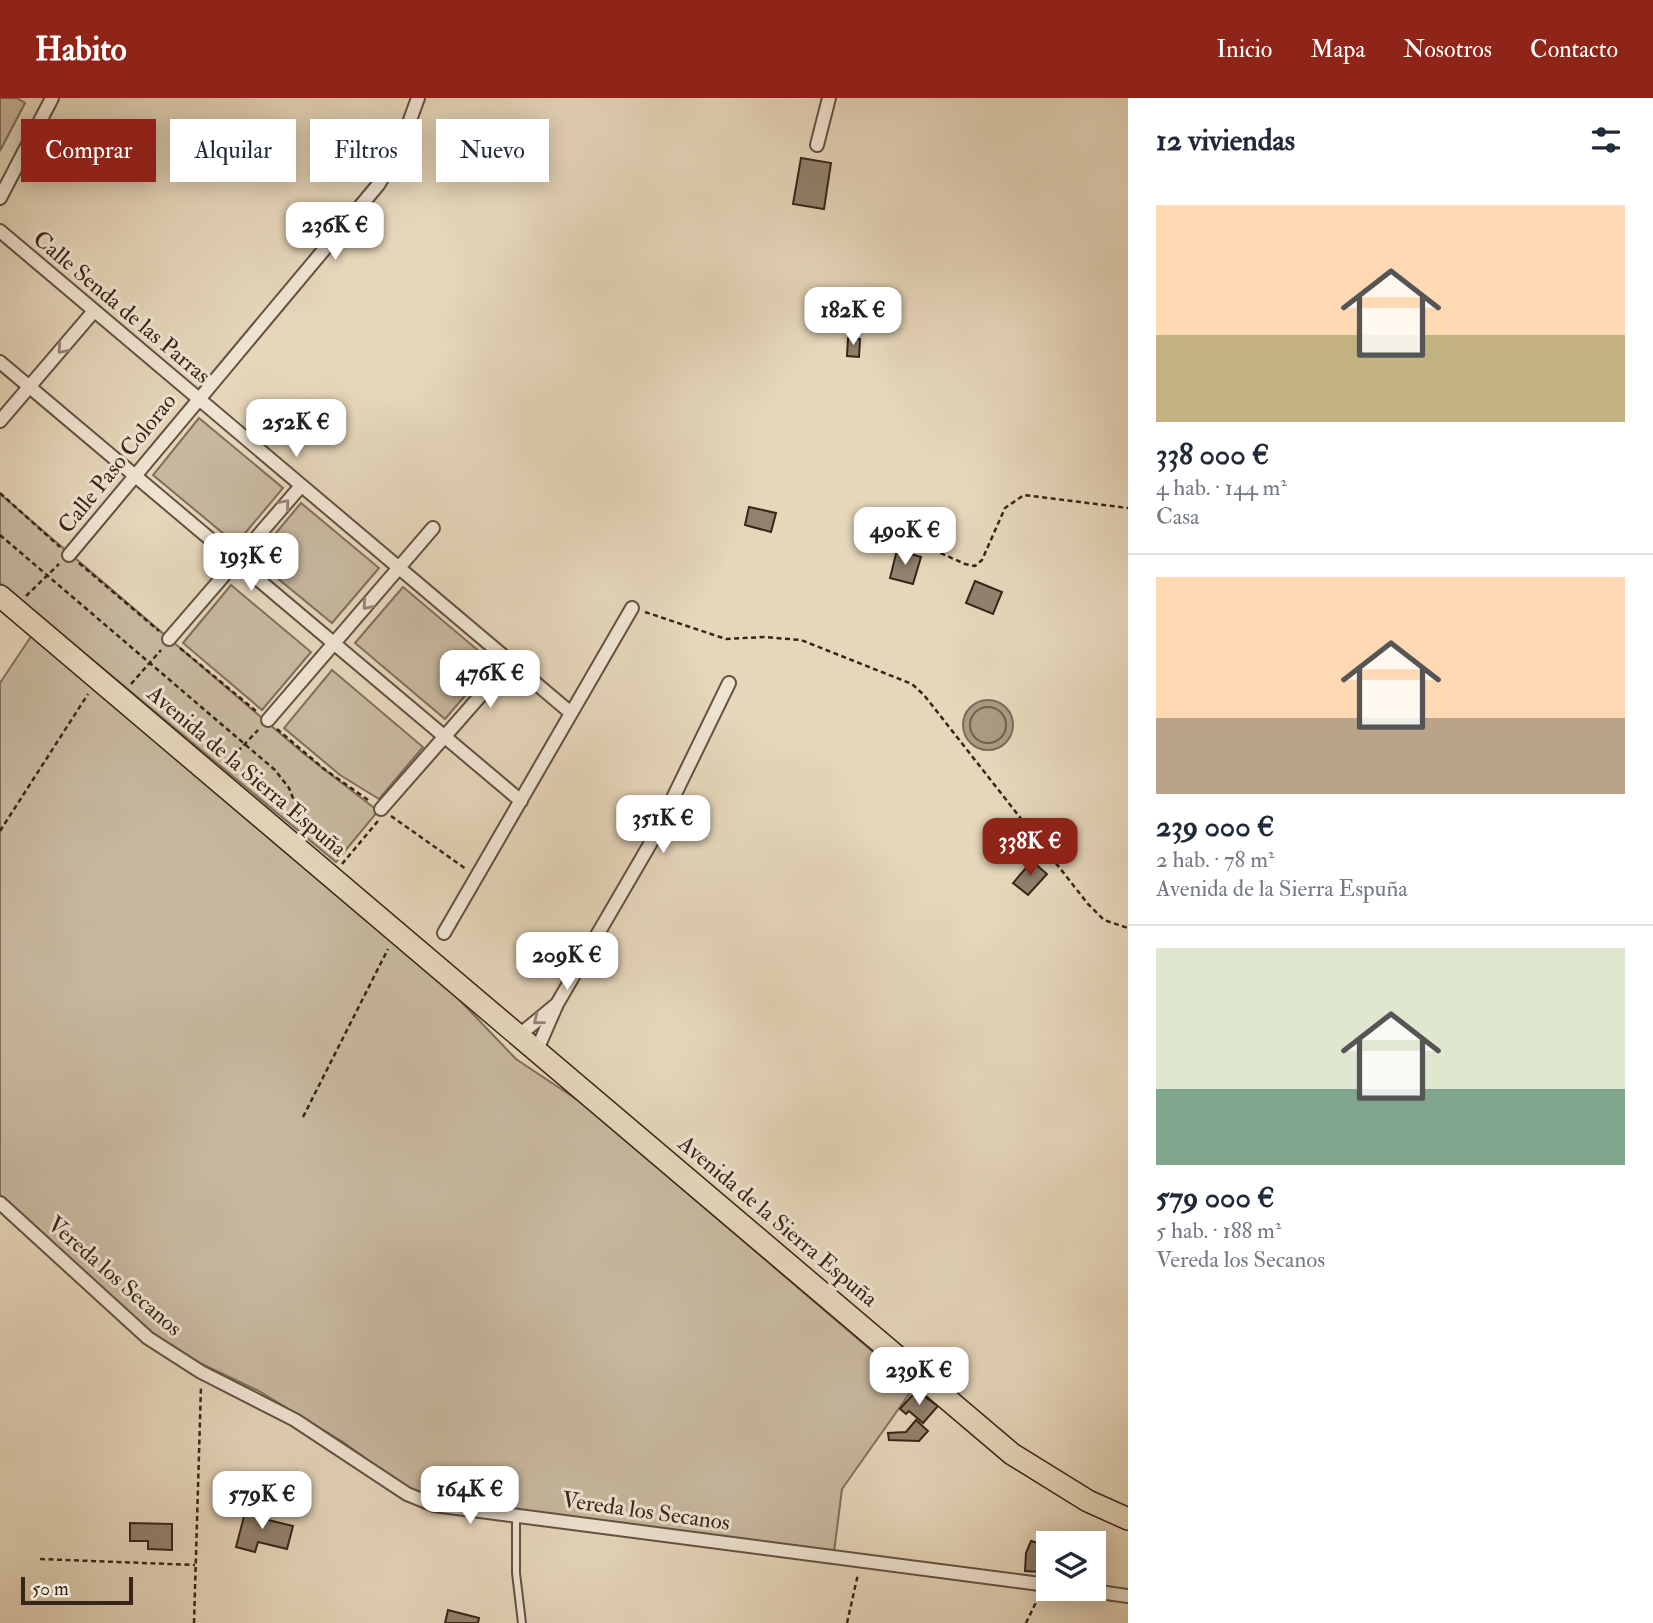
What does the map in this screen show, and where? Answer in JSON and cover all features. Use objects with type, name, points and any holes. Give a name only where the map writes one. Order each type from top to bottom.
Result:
[{"type":"main road","name":"Avenida de la Sierra Espuña","points":[[10,599],[97,679],[459,988],[1012,1454],[1077,1495],[1128,1519]]},
{"type":"main road","name":"Avenida de la Sierra Espuña","points":[[459,988],[506,1042],[527,1058],[536,1052]]},
{"type":"street","name":"Calle Paso Colorao","points":[[69,555],[197,398],[378,185],[398,153],[418,98]]},
{"type":"street","points":[[817,145],[829,98]]},
{"type":"street","points":[[0,198],[48,99]]},
{"type":"street","name":"Calle Senda de las Parras","points":[[0,231],[571,713]]},
{"type":"street","points":[[0,421],[94,311]]},
{"type":"street","points":[[0,362],[521,801]]},
{"type":"street","points":[[169,639],[301,485]]},
{"type":"street","points":[[268,720],[433,528]]},
{"type":"street","points":[[444,933],[632,608]]},
{"type":"street","points":[[383,811],[510,662]]},
{"type":"street","points":[[536,1052],[557,1004],[653,839],[729,683]]},
{"type":"street","points":[[517,1037],[557,1004]]},
{"type":"street","name":"Vereda los Secanos","points":[[0,1203],[148,1338],[201,1372],[295,1420],[407,1494],[434,1505],[1036,1584]]},
{"type":"street","points":[[1106,1593],[1128,1596]]},
{"type":"lane","points":[[516,1515],[516,1573],[522,1623]]},
{"type":"path","points":[[925,546],[965,564],[975,565],[982,560],[1005,509],[1024,495],[1128,508]]},
{"type":"path","points":[[0,535],[275,770],[289,788],[307,836]]},
{"type":"path","points":[[10,599],[47,575],[69,555]]},
{"type":"path","points":[[632,608],[726,639],[764,637],[801,640],[912,684],[924,695],[1088,904],[1104,920],[1128,928]]},
{"type":"path","points":[[125,691],[169,639]]},
{"type":"path","points":[[0,831],[97,679]]},
{"type":"path","points":[[220,770],[268,720]]},
{"type":"path","points":[[338,869],[383,811]]},
{"type":"path","points":[[303,1117],[377,968],[397,934]]},
{"type":"path","points":[[194,1623],[201,1372]]},
{"type":"path","points":[[40,1559],[195,1565]]},
{"type":"path","points":[[847,1623],[862,1560]]},
{"type":"path","points":[[1026,1623],[1038,1601]]},
{"type":"shaded area","points":[[0,98],[17,98],[25,103],[0,151]]},
{"type":"shaded area","points":[[199,418],[283,488],[236,544],[153,475]]},
{"type":"shaded area","points":[[0,494],[303,753],[378,811],[336,862],[0,583]]},
{"type":"shaded area","points":[[301,503],[379,568],[332,623],[254,559]]},
{"type":"shaded area","points":[[231,585],[311,652],[262,710],[183,643]]},
{"type":"shaded area","points":[[403,587],[493,663],[445,719],[355,643]]},
{"type":"shaded area","points":[[32,635],[450,990],[516,1059],[582,1103],[914,1387],[842,1489],[834,1552],[434,1499],[407,1488],[343,1442],[257,1390],[187,1357],[148,1330],[0,1195],[0,683]]},
{"type":"shaded area","points":[[332,670],[423,747],[379,799],[340,775],[284,728]]},
{"type":"water","points":[[988,700],[1006,707],[1013,725],[1006,743],[988,750],[970,743],[963,725],[970,707]]},
{"type":"building","points":[[801,158],[831,163],[824,209],[793,204]]},
{"type":"building","points":[[848,338],[860,339],[859,357],[847,356]]},
{"type":"building","points":[[749,507],[776,513],[771,532],[745,525]]},
{"type":"building","points":[[897,550],[921,557],[913,584],[890,578]]},
{"type":"building","points":[[975,581],[1002,592],[993,614],[966,603]]},
{"type":"building","points":[[1032,861],[1047,874],[1028,895],[1013,883]]},
{"type":"building","points":[[916,1391],[938,1406],[923,1423],[909,1411],[906,1414],[900,1409]]},
{"type":"building","points":[[916,1420],[928,1431],[919,1441],[889,1440],[888,1433],[906,1432]]},
{"type":"building","points":[[247,1505],[266,1510],[264,1519],[293,1526],[287,1549],[258,1542],[255,1552],[236,1547]]},
{"type":"building","points":[[130,1523],[172,1524],[172,1550],[148,1549],[148,1541],[130,1541]]},
{"type":"building","points":[[1031,1541],[1036,1542],[1036,1572],[1025,1571],[1026,1553]]},
{"type":"building","points":[[448,1610],[479,1618],[478,1623],[445,1623]]}]
